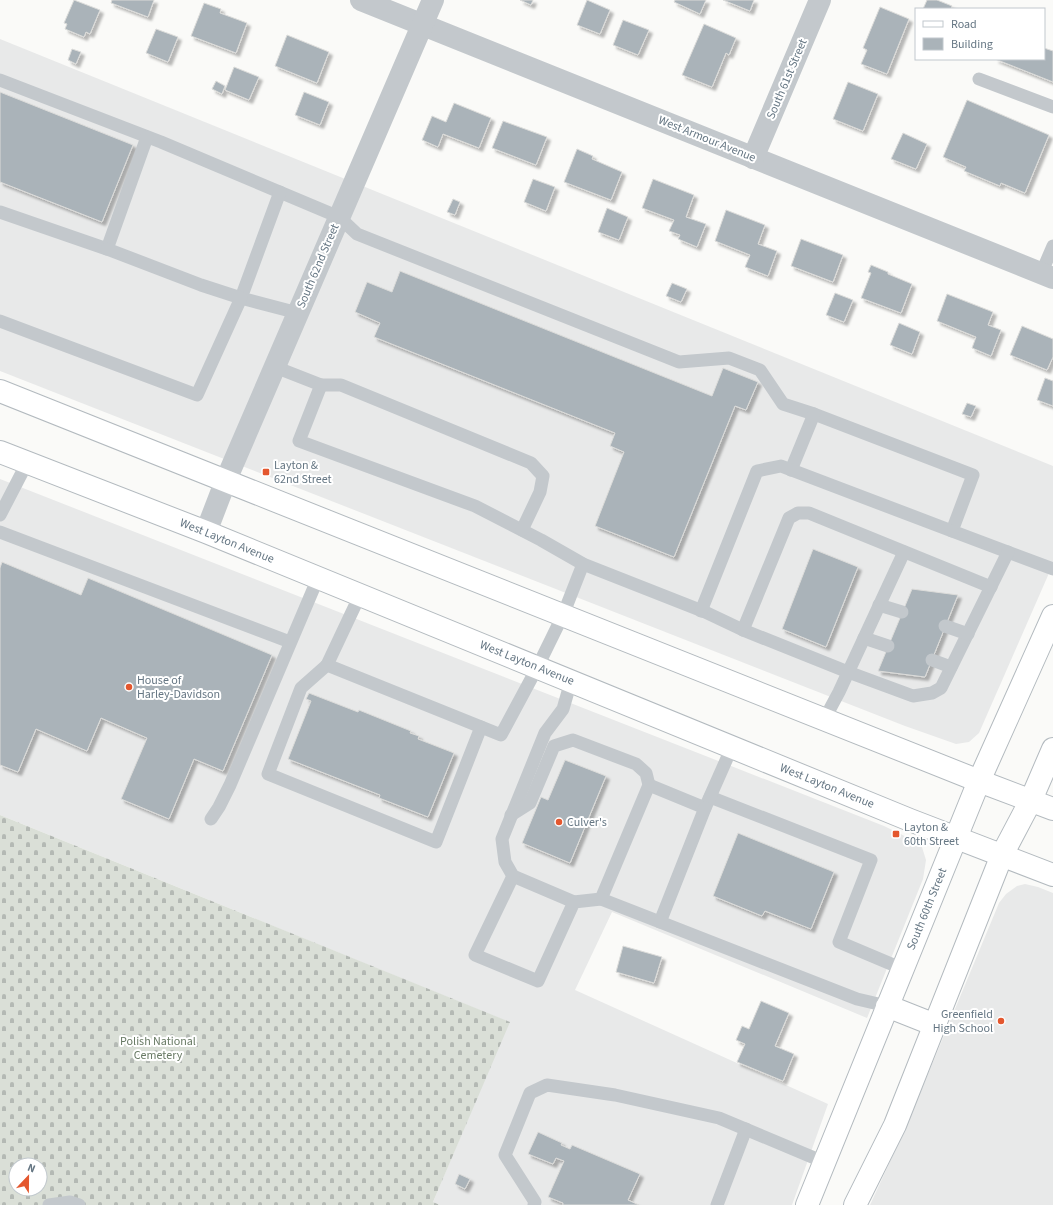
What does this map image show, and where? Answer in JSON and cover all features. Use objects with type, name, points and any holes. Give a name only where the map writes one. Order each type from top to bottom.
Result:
[{"type":"main road","points":[[0,391],[824,720],[1053,809]]},
{"type":"main road","name":"West Layton Avenue","points":[[0,452],[206,532],[955,838],[1053,875]]},
{"type":"main road","name":"South 60th Street","points":[[808,1205],[955,838],[1053,616]]},
{"type":"main road","points":[[855,1205],[895,1125],[1002,855],[1031,800],[1053,749]]},
{"type":"main road","points":[[887,1006],[935,1025]]},
{"type":"street","name":"West Armour Avenue","points":[[361,0],[1047,276]]},
{"type":"street","name":"South 62nd Street","points":[[206,532],[226,480],[433,0]]},
{"type":"street","name":"South 61st Street","points":[[753,158],[820,0]]},
{"type":"lane","points":[[979,79],[1053,107]]},
{"type":"lane","points":[[0,80],[147,136],[339,217],[358,234],[679,362],[729,358],[760,370],[783,404],[814,414],[973,474],[952,531]]},
{"type":"lane","points":[[107,249],[147,136]]},
{"type":"lane","points":[[0,321],[197,395],[241,298],[280,192]]},
{"type":"lane","points":[[0,212],[107,249],[201,285],[241,298],[298,313]]},
{"type":"lane","points":[[1047,276],[1053,246]]},
{"type":"lane","points":[[275,367],[320,385],[340,385],[531,463],[543,476],[540,492],[522,530]]},
{"type":"lane","points":[[320,385],[299,441],[475,506],[583,564],[701,610],[743,630],[848,672],[914,696],[932,693],[940,688],[1008,552]]},
{"type":"lane","points":[[791,470],[814,414]]},
{"type":"lane","points":[[0,515],[27,463]]},
{"type":"lane","points":[[701,610],[757,471],[781,466],[1053,569]]},
{"type":"lane","points":[[743,630],[789,518],[798,514],[809,513],[991,587]]},
{"type":"lane","points":[[0,532],[290,642]]},
{"type":"lane","points":[[824,720],[839,692],[904,552]]},
{"type":"lane","points":[[327,665],[501,735],[537,668],[563,615],[583,564]]},
{"type":"lane","points":[[211,819],[230,785],[318,578]]},
{"type":"lane","points":[[360,595],[327,665],[301,688],[268,774],[436,842],[481,727]]},
{"type":"lane","points":[[879,605],[902,612]]},
{"type":"lane","points":[[945,626],[968,634]]},
{"type":"lane","points":[[864,638],[888,646]]},
{"type":"lane","points":[[932,660],[951,667]]},
{"type":"lane","points":[[571,681],[563,709],[545,734],[502,839],[505,862],[513,876],[574,902],[601,898],[857,999],[887,1006]]},
{"type":"lane","points":[[511,816],[530,803],[554,746],[573,740],[636,764],[646,773],[649,785],[601,898]]},
{"type":"lane","points":[[660,922],[732,747]]},
{"type":"lane","points":[[649,785],[708,803],[870,860],[840,942],[903,969]]},
{"type":"lane","points":[[513,876],[475,955],[538,981],[574,902]]},
{"type":"lane","points":[[534,1205],[535,1202],[505,1155],[530,1093],[547,1084],[616,1095],[719,1118],[824,1162]]},
{"type":"lane","points":[[717,1205],[746,1129]]},
{"type":"lane","points":[[49,1205],[70,1202],[79,1205]]},
{"type":"shaded area","points":[[0,39],[1053,466],[1053,564],[979,733],[969,742],[956,744],[905,726],[0,371]]},
{"type":"shaded area","points":[[0,479],[884,826],[921,844],[926,860],[923,879],[867,1018],[612,912],[575,990],[828,1104],[792,1205],[440,1205],[433,1202],[509,1022],[0,815]]},
{"type":"shaded area","name":"Greenfield High School","points":[[1025,884],[1053,893],[1053,1205],[870,1205],[906,1127],[999,903],[1006,894],[1017,886]]},
{"type":"green space","name":"Polish National Cemetery","points":[[0,815],[510,1022],[433,1202],[440,1205],[0,1205]]},
{"type":"building","points":[[74,0],[100,10],[90,34],[86,32],[84,37],[65,29],[67,24],[64,23]]},
{"type":"building","points":[[112,0],[154,0],[148,17],[111,3]]},
{"type":"building","points":[[520,0],[533,0],[531,5]]},
{"type":"building","points":[[587,0],[610,10],[600,34],[577,25]]},
{"type":"building","points":[[675,0],[706,0],[700,14],[674,2]]},
{"type":"building","points":[[723,0],[754,0],[750,11]]},
{"type":"building","points":[[927,0],[937,0],[952,6],[951,8],[923,8]]},
{"type":"building","points":[[204,3],[221,9],[220,13],[247,23],[236,53],[191,36]]},
{"type":"building","points":[[880,7],[909,19],[887,74],[861,64],[867,50],[863,48]]},
{"type":"building","points":[[623,20],[649,30],[638,55],[613,45]]},
{"type":"building","points":[[704,24],[736,38],[729,55],[726,53],[712,87],[682,75]]},
{"type":"building","points":[[156,29],[178,37],[168,62],[146,53]]},
{"type":"building","points":[[287,35],[329,52],[317,83],[275,66]]},
{"type":"building","points":[[1045,48],[1053,51],[1053,82],[998,60],[1045,60]]},
{"type":"building","points":[[72,49],[81,52],[76,64],[68,60]]},
{"type":"building","points":[[234,67],[259,77],[249,100],[225,90]]},
{"type":"building","points":[[216,81],[225,86],[222,94],[212,89]]},
{"type":"building","points":[[848,82],[878,94],[863,131],[833,119]]},
{"type":"building","points":[[0,92],[133,145],[102,222],[0,182]]},
{"type":"building","points":[[304,92],[329,102],[320,125],[295,115]]},
{"type":"building","points":[[967,100],[1049,135],[1025,193],[1001,183],[1000,186],[964,171],[966,167],[943,157]]},
{"type":"building","points":[[454,103],[491,118],[479,148],[443,134],[438,147],[422,140],[432,116],[446,122]]},
{"type":"building","points":[[503,121],[547,137],[536,165],[492,148]]},
{"type":"building","points":[[903,133],[927,144],[916,169],[891,159]]},
{"type":"building","points":[[577,149],[593,156],[592,159],[622,172],[611,200],[564,182]]},
{"type":"building","points":[[533,179],[555,187],[546,211],[524,202]]},
{"type":"building","points":[[653,179],[694,195],[686,217],[706,224],[697,247],[678,239],[680,235],[669,231],[674,220],[642,208]]},
{"type":"building","points":[[453,199],[460,202],[455,215],[447,212]]},
{"type":"building","points":[[607,208],[628,217],[619,240],[598,232]]},
{"type":"building","points":[[726,210],[765,225],[758,244],[777,251],[768,276],[745,267],[750,255],[715,241]]},
{"type":"building","points":[[801,239],[843,255],[833,282],[791,266]]},
{"type":"building","points":[[871,265],[912,284],[901,313],[861,298],[871,273],[868,272]]},
{"type":"building","points":[[400,271],[712,396],[723,368],[758,382],[746,410],[735,406],[674,557],[595,526],[624,452],[610,446],[615,433],[374,337],[380,323],[355,312],[367,282],[392,292]]},
{"type":"building","points":[[672,283],[687,289],[681,302],[666,296]]},
{"type":"building","points":[[835,293],[853,300],[844,322],[826,315]]},
{"type":"building","points":[[947,294],[993,312],[988,325],[1001,330],[991,356],[972,348],[976,337],[937,321]]},
{"type":"building","points":[[899,323],[920,332],[912,354],[890,345]]},
{"type":"building","points":[[1022,326],[1053,339],[1053,357],[1047,370],[1010,355]]},
{"type":"building","points":[[1045,378],[1053,381],[1053,406],[1037,400]]},
{"type":"building","points":[[967,403],[976,406],[971,417],[962,414]]},
{"type":"building","points":[[813,549],[858,567],[826,647],[782,629]]},
{"type":"building","name":"House of Harley-Davidson","points":[[2,562],[81,595],[88,578],[272,655],[223,771],[194,759],[169,819],[121,799],[147,738],[101,718],[87,751],[36,729],[18,772],[0,765],[0,568]]},
{"type":"building","points":[[912,589],[958,595],[925,677],[878,671]]},
{"type":"building","points":[[309,693],[358,712],[359,710],[411,731],[410,733],[419,736],[418,739],[454,753],[428,817],[379,798],[380,795],[288,759],[311,701],[306,699]]},
{"type":"building","name":"Culver's","points":[[565,760],[606,776],[570,863],[522,843],[541,797],[548,800]]},
{"type":"building","points":[[738,833],[834,872],[811,929],[765,911],[762,916],[713,896]]},
{"type":"building","points":[[623,946],[662,957],[654,983],[616,972]]},
{"type":"building","points":[[761,1001],[789,1013],[775,1046],[794,1054],[783,1081],[737,1062],[745,1044],[736,1040],[742,1026],[749,1029]]},
{"type":"building","points":[[538,1132],[562,1143],[561,1145],[570,1149],[572,1145],[640,1174],[628,1200],[639,1205],[563,1205],[563,1203],[548,1197],[564,1161],[556,1158],[553,1164],[528,1154]]},
{"type":"building","points":[[459,1174],[470,1179],[465,1189],[455,1184]]},
{"type":"place","name":"Layton & 62nd Street","points":[[266,472]]},
{"type":"place","name":"House of Harley-Davidson","points":[[129,687]]},
{"type":"place","name":"Culver's","points":[[559,822]]},
{"type":"place","name":"Layton & 60th Street","points":[[896,834]]},
{"type":"place","name":"Greenfield High School","points":[[1001,1021]]}]
